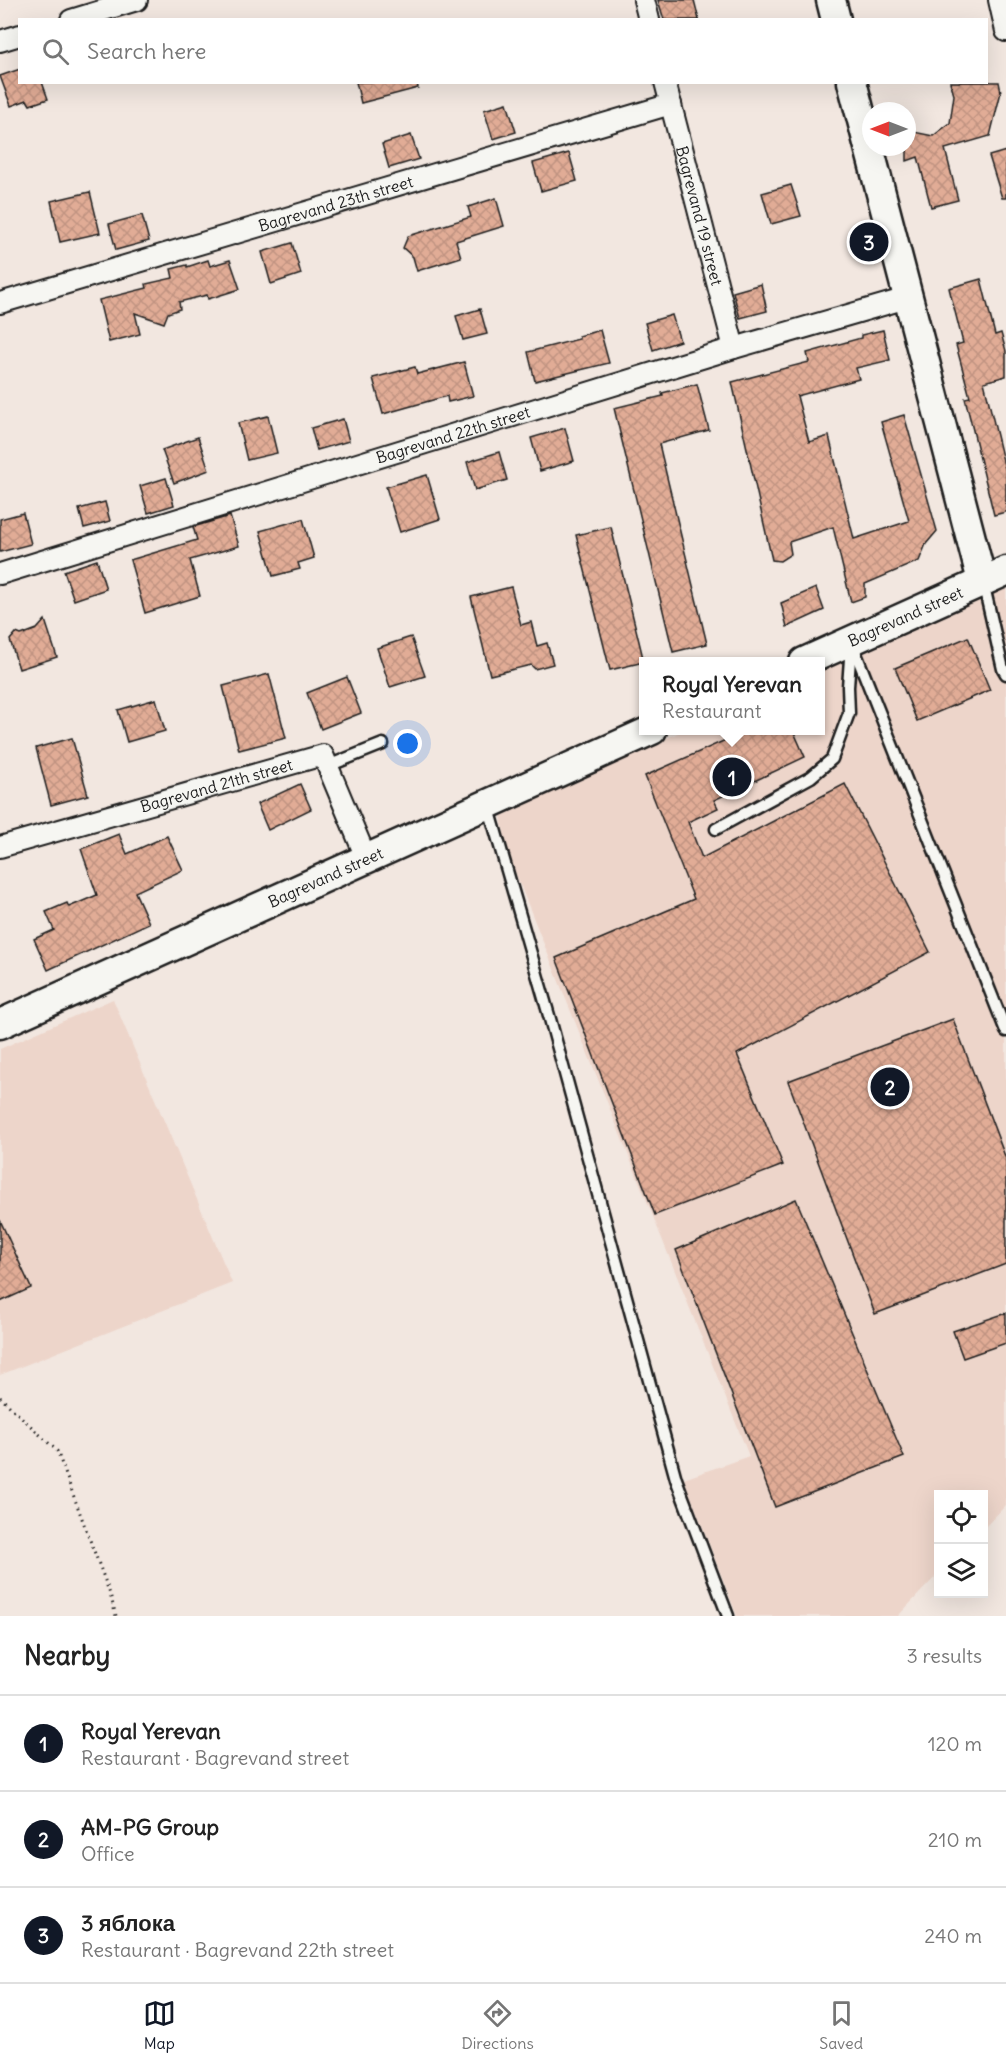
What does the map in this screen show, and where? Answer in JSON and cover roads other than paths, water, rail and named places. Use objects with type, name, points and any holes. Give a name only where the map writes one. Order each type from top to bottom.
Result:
[{"type":"main road","points":[[831,0],[836,18]]},
{"type":"main road","points":[[853,84],[907,298],[994,576]]},
{"type":"main road","name":"Bagrevand street","points":[[815,657],[994,576]]},
{"type":"main road","name":"Bagrevand street","points":[[0,1024],[641,735]]},
{"type":"street","points":[[78,18],[137,0]]},
{"type":"street","points":[[645,0],[650,18]]},
{"type":"street","points":[[999,0],[1006,31]]},
{"type":"street","points":[[0,40],[18,36]]},
{"type":"street","name":"Bagrevand 19 street","points":[[666,84],[734,348]]},
{"type":"street","name":"Bagrevand 23th street","points":[[0,303],[671,104]]},
{"type":"street","name":"Bagrevand 22th street","points":[[0,574],[734,348],[907,298]]},
{"type":"street","name":"Bagrevand 21th street","points":[[0,846],[323,755],[328,766]]},
{"type":"street","points":[[328,766],[367,860]]},
{"type":"lane","points":[[994,576],[1003,669],[1006,674]]},
{"type":"lane","points":[[716,830],[811,777],[832,759],[849,713],[851,640]]},
{"type":"lane","points":[[851,640],[1006,1031]]},
{"type":"lane","points":[[328,766],[383,744]]},
{"type":"lane","points":[[488,805],[550,1019],[676,1479],[728,1616]]},
{"type":"place","name":"3 яблока","points":[[869,242]]},
{"type":"place","name":"Royal Yerevan","points":[[732,777]]},
{"type":"place","name":"AM-PG Group","points":[[890,1087]]}]
